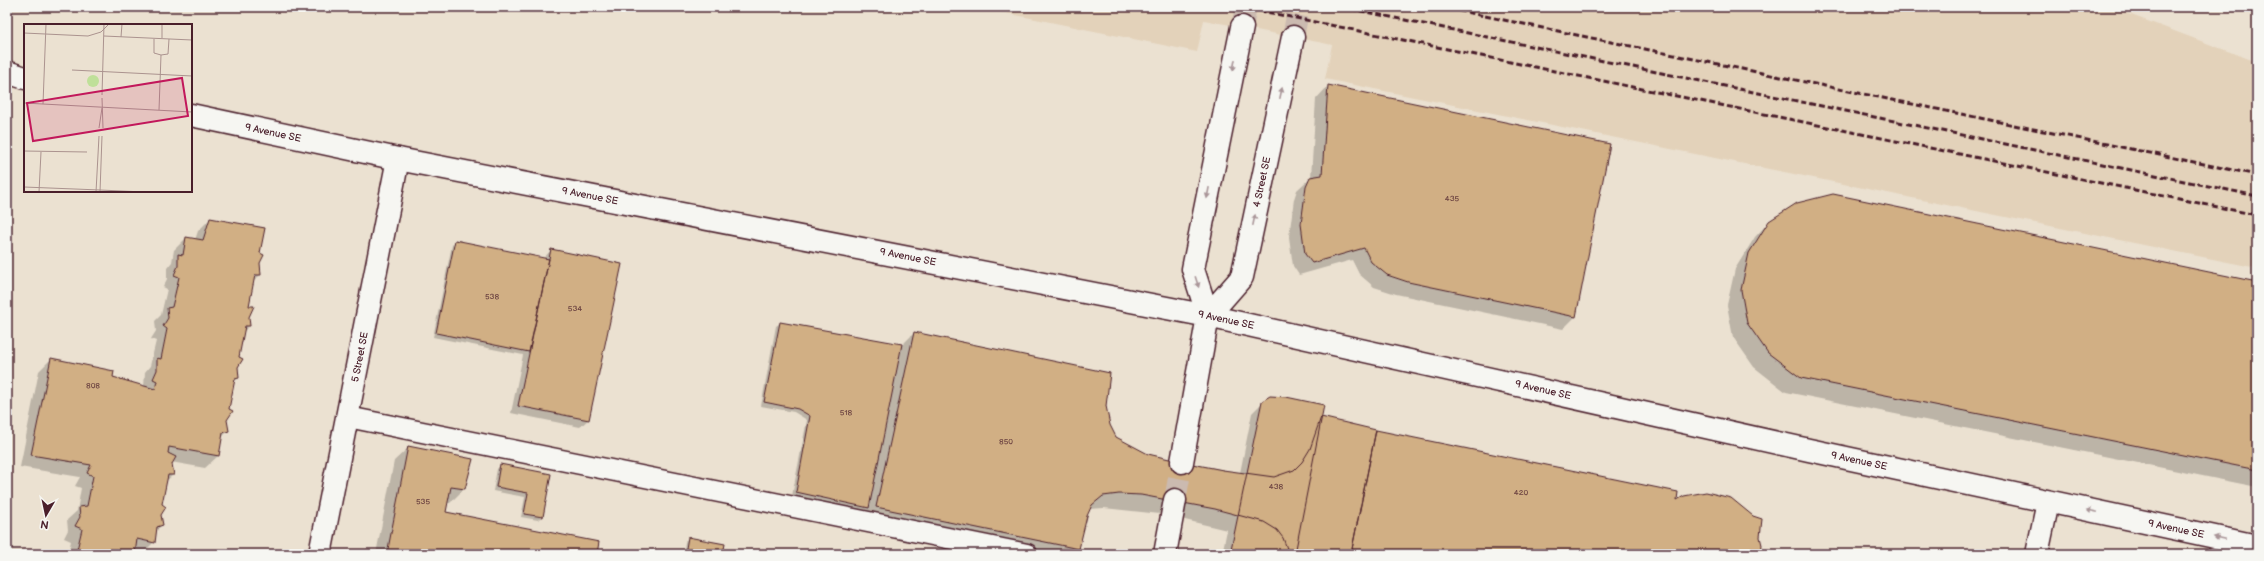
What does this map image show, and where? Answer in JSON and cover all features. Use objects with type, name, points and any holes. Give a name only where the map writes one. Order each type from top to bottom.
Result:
[{"type":"main road","points":[[1182,462],[1208,316],[1193,269],[1242,27]]},
{"type":"main road","name":"4 Street SE","points":[[1208,316],[1242,277],[1292,37]]},
{"type":"main road","points":[[7,72],[24,78]]},
{"type":"main road","name":"9 Avenue SE","points":[[192,115],[398,159],[1208,316],[2048,502],[2257,546]]},
{"type":"main road","name":"5 Street SE","points":[[320,554],[398,159]]},
{"type":"main road","points":[[1165,554],[1175,500]]},
{"type":"main road","points":[[2037,554],[2048,502]]},
{"type":"lane","points":[[348,417],[1027,554]]},
{"type":"shaded area","points":[[977,7],[2110,7],[2257,62],[2257,268],[1325,79],[1332,45],[1323,43],[1204,20],[1197,52]]},
{"type":"building","points":[[1328,85],[1610,144],[1576,317],[1408,282],[1387,275],[1371,262],[1364,248],[1312,263],[1305,254],[1301,224],[1306,186],[1310,177],[1322,175]]},
{"type":"building","points":[[1833,194],[2257,282],[2257,470],[1801,378],[1768,353],[1747,323],[1741,290],[1749,253],[1769,221],[1797,203]]},
{"type":"building","points":[[210,218],[265,228],[260,253],[264,255],[260,263],[261,275],[255,275],[249,306],[254,306],[249,317],[250,326],[245,326],[239,357],[243,359],[238,367],[239,378],[235,379],[229,409],[233,411],[227,420],[229,431],[223,433],[219,456],[169,447],[168,453],[176,457],[172,464],[174,475],[168,475],[162,504],[166,507],[161,515],[163,525],[157,527],[155,543],[137,539],[135,554],[76,554],[82,529],[75,526],[80,517],[79,507],[87,506],[93,476],[87,473],[91,465],[31,455],[51,358],[114,371],[113,377],[155,389],[157,381],[153,379],[157,370],[157,358],[161,359],[167,329],[163,326],[168,318],[167,308],[172,307],[179,277],[174,275],[178,266],[178,254],[183,255],[186,237],[203,240]]},
{"type":"building","points":[[455,240],[549,259],[529,352],[436,333]]},
{"type":"building","points":[[551,249],[622,264],[589,420],[518,406]]},
{"type":"building","points":[[780,322],[902,344],[869,508],[796,492],[810,416],[798,409],[764,402]]},
{"type":"building","points":[[914,332],[1110,373],[1106,406],[1110,425],[1116,437],[1148,454],[1182,462],[1223,470],[1274,477],[1294,470],[1302,462],[1310,449],[1321,417],[1376,430],[1351,554],[1289,554],[1283,538],[1277,530],[1264,522],[1215,509],[1141,495],[1119,494],[1103,496],[1092,505],[1087,516],[1079,549],[876,507]]},
{"type":"building","points":[[1270,396],[1286,397],[1324,405],[1295,554],[1230,554],[1262,401]]},
{"type":"building","points":[[1376,430],[1678,492],[1677,500],[1684,496],[1706,492],[1731,498],[1753,516],[1762,519],[1760,537],[1762,545],[1760,554],[1351,554]]},
{"type":"building","points":[[408,446],[473,459],[465,489],[451,487],[446,512],[599,542],[597,554],[387,554]]},
{"type":"building","points":[[500,464],[551,474],[543,517],[524,514],[528,493],[496,487]]},
{"type":"building","points":[[688,537],[725,544],[723,554],[685,554]]},
{"type":"tunnel","points":[[1242,27],[1246,7]]},
{"type":"tunnel","points":[[1293,37],[1299,7]]},
{"type":"tunnel","points":[[1175,500],[1182,462]]},
{"type":"railway","points":[[1242,7],[2257,215]]},
{"type":"railway","points":[[1342,7],[2257,196]]},
{"type":"railway","points":[[1441,7],[2257,175]]}]
